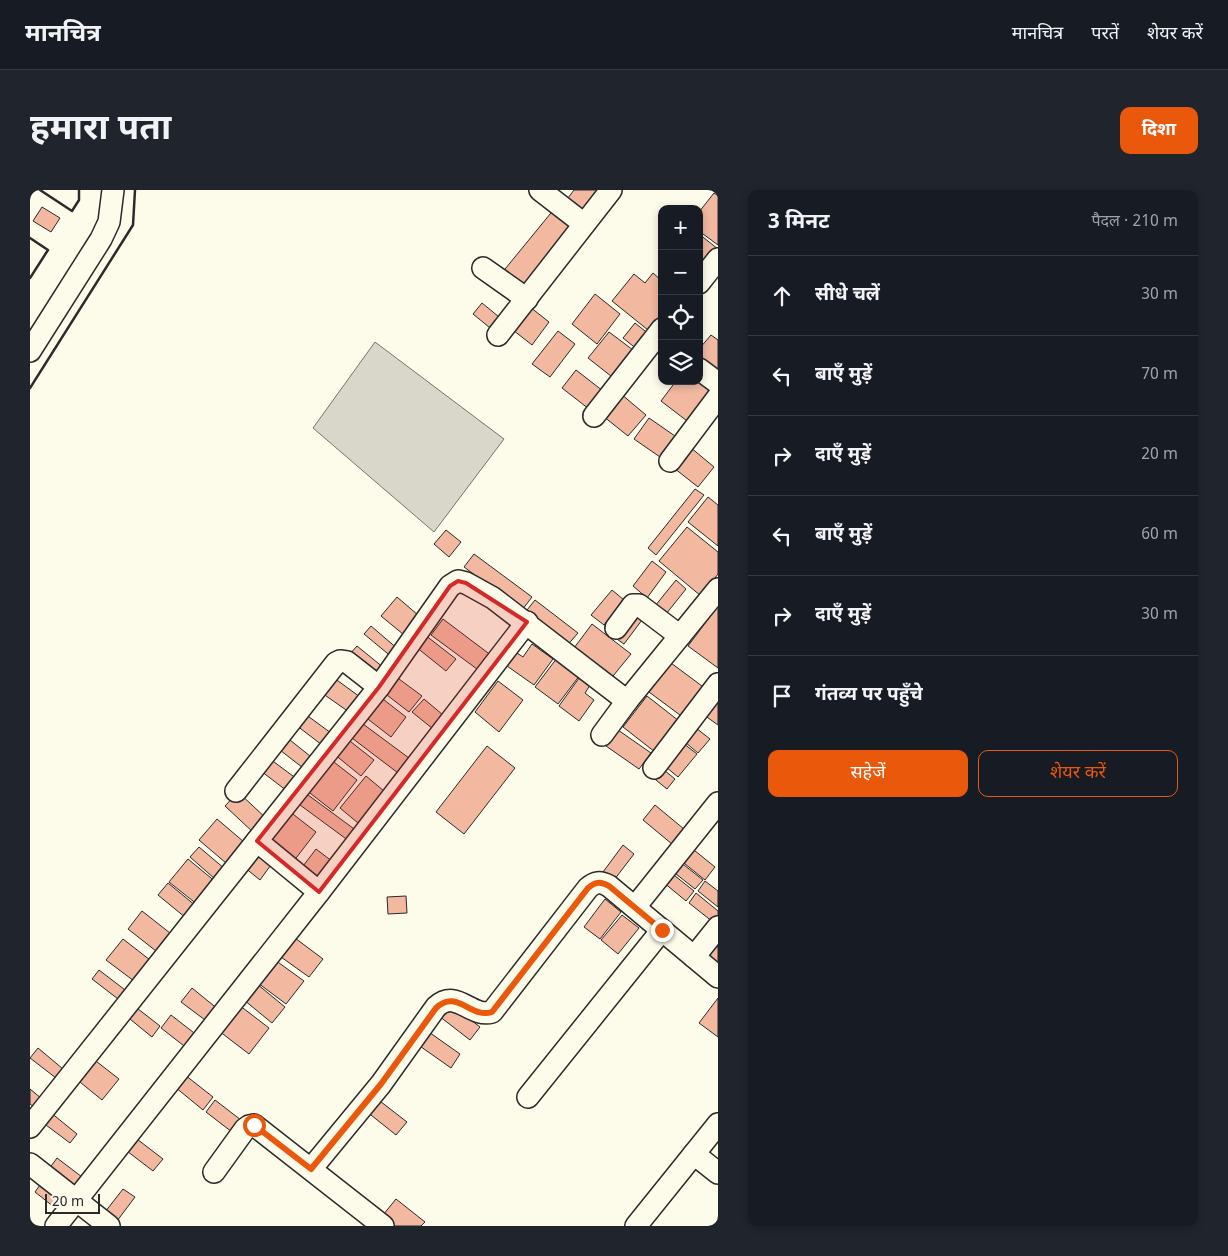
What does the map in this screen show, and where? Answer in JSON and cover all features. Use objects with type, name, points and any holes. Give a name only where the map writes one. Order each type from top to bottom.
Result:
[{"type":"street","points":[[30,351],[101,239],[109,222],[113,190]]},
{"type":"street","points":[[540,190],[584,224]]},
{"type":"street","points":[[498,335],[611,190]]},
{"type":"street","points":[[703,278],[718,259]]},
{"type":"street","points":[[483,268],[527,299]]},
{"type":"street","points":[[594,416],[658,337]]},
{"type":"street","points":[[703,372],[718,383]]},
{"type":"street","points":[[670,462],[718,397]]},
{"type":"street","points":[[30,1127],[379,687],[450,586],[458,581],[466,583],[493,598],[527,622],[627,701]]},
{"type":"street","points":[[602,735],[627,701],[718,589]]},
{"type":"street","points":[[616,628],[633,605],[639,605],[680,636]]},
{"type":"street","points":[[56,1226],[319,892],[527,622]]},
{"type":"street","points":[[236,791],[336,663],[340,661],[347,662],[379,687]]},
{"type":"street","points":[[654,768],[718,684]]},
{"type":"street","points":[[636,907],[718,803]]},
{"type":"street","points":[[257,841],[319,892]]},
{"type":"street","points":[[311,1169],[381,1084],[436,1008],[443,1001],[448,1000],[481,1013],[492,1012],[593,884],[602,882],[609,886],[718,977]]},
{"type":"street","points":[[694,957],[718,927]]},
{"type":"street","points":[[528,1098],[662,930]]},
{"type":"street","points":[[636,1226],[718,1124]]},
{"type":"street","points":[[214,1172],[245,1129],[254,1125],[383,1226]]},
{"type":"street","points":[[694,1154],[718,1173]]},
{"type":"street","points":[[30,1164],[109,1226]]},
{"type":"highlighted area","points":[[458,581],[466,583],[527,622],[319,892],[257,841],[379,687],[450,586]]},
{"type":"shaded area","points":[[375,342],[504,439],[434,532],[313,428]]},
{"type":"building","points":[[574,190],[603,190],[583,216],[565,202]]},
{"type":"building","points":[[714,193],[718,196],[718,245],[703,234],[703,207]]},
{"type":"building","points":[[42,207],[60,218],[51,232],[33,221]]},
{"type":"building","points":[[555,208],[576,226],[522,292],[501,274]]},
{"type":"building","points":[[703,237],[718,249],[703,268]]},
{"type":"building","points":[[653,273],[658,277],[658,318],[648,330],[612,301],[634,274],[645,283]]},
{"type":"building","points":[[595,294],[620,314],[597,344],[572,324]]},
{"type":"building","points":[[482,303],[504,321],[495,332],[473,314]]},
{"type":"building","points":[[530,307],[549,322],[532,345],[513,330]]},
{"type":"building","points":[[635,323],[650,335],[638,350],[623,338]]},
{"type":"building","points":[[558,331],[575,344],[550,377],[532,364]]},
{"type":"building","points":[[609,332],[637,353],[616,380],[588,358]]},
{"type":"building","points":[[711,335],[718,340],[718,372],[703,360],[703,344]]},
{"type":"building","points":[[576,370],[603,391],[589,409],[562,388]]},
{"type":"building","points":[[703,383],[717,389],[691,424],[661,401],[673,385],[703,385]]},
{"type":"building","points":[[621,394],[646,415],[628,436],[603,416]]},
{"type":"building","points":[[649,418],[675,436],[660,457],[634,439]]},
{"type":"building","points":[[690,447],[714,467],[698,487],[674,468]]},
{"type":"building","points":[[695,489],[704,495],[656,555],[648,548]]},
{"type":"building","points":[[708,497],[718,505],[718,546],[688,522]]},
{"type":"building","points":[[687,527],[718,552],[718,574],[701,596],[659,561]]},
{"type":"building","points":[[446,530],[461,542],[449,557],[434,544]]},
{"type":"building","points":[[474,554],[532,597],[522,610],[464,567]]},
{"type":"building","points":[[652,561],[666,572],[647,598],[633,586]]},
{"type":"building","points":[[676,580],[686,589],[666,614],[655,606]]},
{"type":"building","points":[[612,590],[624,600],[604,625],[591,615]]},
{"type":"building","points":[[397,597],[425,621],[409,639],[381,616]]},
{"type":"building","points":[[535,600],[578,633],[565,648],[523,615]]},
{"type":"building","points":[[718,606],[718,668],[688,646]]},
{"type":"building","points":[[632,607],[645,616],[624,644],[611,635]]},
{"type":"building","points":[[443,619],[496,659],[485,675],[431,635]]},
{"type":"building","points":[[592,624],[631,654],[609,681],[571,652]]},
{"type":"building","points":[[371,626],[399,650],[393,658],[364,634]]},
{"type":"building","points":[[425,635],[456,659],[446,671],[416,647]]},
{"type":"building","points":[[532,644],[553,659],[534,685],[507,666],[517,653],[523,657]]},
{"type":"building","points":[[357,646],[384,668],[376,679],[348,656]]},
{"type":"building","points":[[557,658],[580,675],[558,704],[535,687]]},
{"type":"building","points":[[671,663],[706,689],[684,718],[649,692]]},
{"type":"building","points":[[582,674],[592,682],[585,693],[594,700],[579,721],[559,706]]},
{"type":"building","points":[[330,675],[360,697],[349,712],[319,691]]},
{"type":"building","points":[[395,676],[422,696],[409,712],[383,692]]},
{"type":"building","points":[[498,681],[523,700],[499,732],[475,712]]},
{"type":"building","points":[[379,696],[406,717],[391,737],[364,716]]},
{"type":"building","points":[[647,696],[679,721],[655,752],[623,727]]},
{"type":"building","points":[[424,699],[449,720],[438,733],[412,712]]},
{"type":"building","points":[[714,701],[718,704],[718,725],[704,715]]},
{"type":"building","points":[[301,711],[331,733],[322,745],[292,722]]},
{"type":"building","points":[[359,721],[413,761],[402,776],[348,735]]},
{"type":"building","points":[[691,724],[710,739],[698,753],[679,737]]},
{"type":"building","points":[[618,730],[651,753],[639,769],[606,746]]},
{"type":"building","points":[[285,736],[315,760],[307,771],[276,747]]},
{"type":"building","points":[[346,738],[374,760],[361,776],[334,754]]},
{"type":"building","points":[[679,740],[697,754],[678,777],[660,762]]},
{"type":"building","points":[[487,746],[515,768],[464,834],[436,812]]},
{"type":"building","points":[[266,756],[301,782],[291,794],[257,768]]},
{"type":"building","points":[[330,759],[357,780],[333,811],[306,790]]},
{"type":"building","points":[[659,766],[675,779],[667,789],[651,776]]},
{"type":"building","points":[[366,776],[390,796],[364,828],[340,808]]},
{"type":"building","points":[[238,792],[268,820],[255,834],[225,806]]},
{"type":"building","points":[[304,792],[361,834],[353,844],[296,802]]},
{"type":"building","points":[[655,805],[690,834],[678,849],[643,820]]},
{"type":"building","points":[[289,811],[316,832],[293,862],[266,841]]},
{"type":"building","points":[[217,819],[244,842],[226,863],[199,840]]},
{"type":"building","points":[[623,845],[634,854],[614,880],[603,872]]},
{"type":"building","points":[[689,846],[715,867],[705,880],[679,859]]},
{"type":"building","points":[[199,847],[225,869],[215,879],[190,857]]},
{"type":"building","points":[[316,849],[337,865],[321,886],[300,870]]},
{"type":"building","points":[[256,850],[273,862],[260,880],[244,867]]},
{"type":"building","points":[[188,859],[217,883],[198,905],[169,882]]},
{"type":"building","points":[[679,861],[703,880],[695,889],[671,870]]},
{"type":"building","points":[[670,872],[694,891],[686,901],[663,882]]},
{"type":"building","points":[[705,881],[718,891],[718,907],[698,891]]},
{"type":"building","points":[[168,883],[196,906],[186,918],[158,895]]},
{"type":"building","points":[[696,893],[718,911],[718,916],[713,922],[689,903]]},
{"type":"building","points":[[406,896],[407,913],[388,914],[387,897]]},
{"type":"building","points":[[605,899],[621,912],[600,939],[584,927]]},
{"type":"building","points":[[142,911],[170,933],[156,951],[128,929]]},
{"type":"building","points":[[622,915],[639,928],[618,954],[601,940]]},
{"type":"building","points":[[718,936],[718,964],[704,952]]},
{"type":"building","points":[[295,938],[323,959],[309,977],[281,957]]},
{"type":"building","points":[[123,939],[150,960],[134,981],[106,960]]},
{"type":"building","points":[[275,960],[304,981],[286,1004],[258,983]]},
{"type":"building","points":[[99,970],[129,993],[122,1002],[92,979]]},
{"type":"building","points":[[257,984],[285,1007],[272,1023],[244,1000]]},
{"type":"building","points":[[192,988],[219,1010],[209,1023],[181,1002]]},
{"type":"building","points":[[718,998],[718,1037],[699,1023]]},
{"type":"building","points":[[449,1003],[480,1027],[470,1040],[439,1016]]},
{"type":"building","points":[[133,1005],[160,1026],[152,1037],[125,1015]]},
{"type":"building","points":[[239,1005],[269,1028],[249,1054],[219,1031]]},
{"type":"building","points":[[171,1015],[198,1036],[188,1049],[161,1028]]},
{"type":"building","points":[[426,1030],[460,1054],[451,1068],[417,1044]]},
{"type":"building","points":[[38,1048],[63,1069],[56,1078],[30,1058]]},
{"type":"building","points":[[92,1058],[119,1079],[102,1100],[75,1078]]},
{"type":"building","points":[[185,1075],[213,1097],[203,1110],[175,1087]]},
{"type":"building","points":[[30,1089],[42,1099],[35,1108],[30,1104]]},
{"type":"building","points":[[376,1098],[407,1122],[396,1135],[366,1111]]},
{"type":"building","points":[[215,1100],[241,1120],[232,1132],[206,1112]]},
{"type":"building","points":[[50,1112],[77,1134],[70,1143],[42,1122]]},
{"type":"building","points":[[133,1136],[163,1159],[153,1171],[123,1148]]},
{"type":"building","points":[[57,1158],[86,1180],[78,1191],[49,1169]]},
{"type":"building","points":[[42,1182],[67,1201],[59,1211],[35,1192]]},
{"type":"building","points":[[123,1189],[135,1197],[117,1221],[105,1212]]},
{"type":"building","points":[[396,1199],[425,1222],[421,1226],[386,1226],[379,1220]]},
{"type":"wall","points":[[30,195],[33,190]]},
{"type":"wall","points":[[40,190],[72,211],[79,200],[79,190]]},
{"type":"wall","points":[[30,388],[133,225],[135,190]]},
{"type":"wall","points":[[30,238],[48,250],[30,278]]},
{"type":"route","points":[[254,1125],[311,1169],[381,1084],[436,1008],[443,1001],[448,1000],[481,1013],[492,1012],[593,884],[602,882],[609,886],[662,930]]}]
